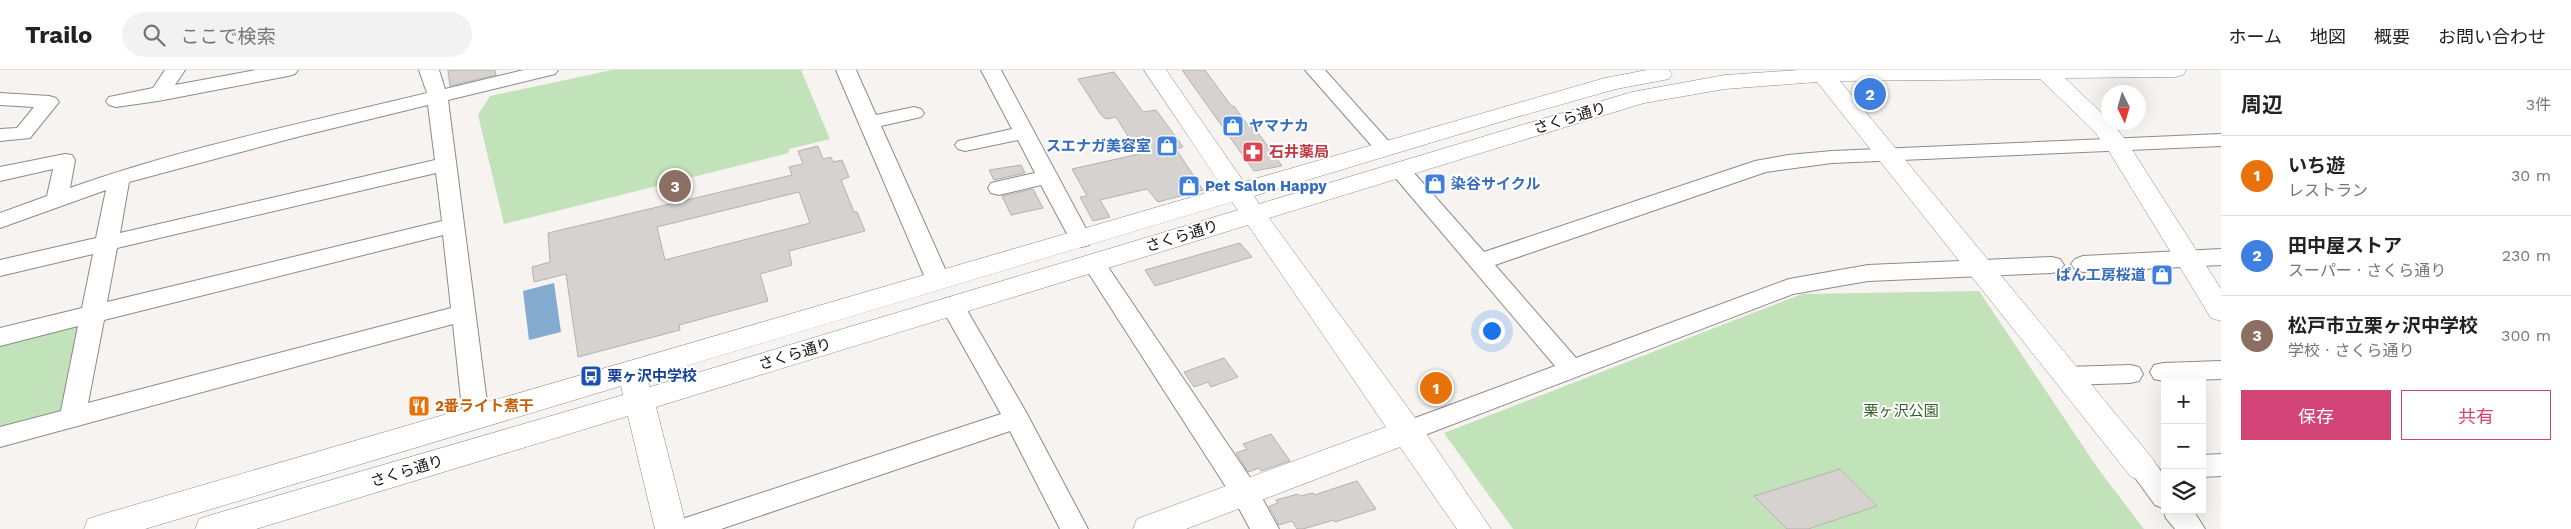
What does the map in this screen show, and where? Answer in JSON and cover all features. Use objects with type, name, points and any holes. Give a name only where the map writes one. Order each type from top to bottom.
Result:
[{"type":"street","points":[[158,94],[176,70]]},
{"type":"street","points":[[116,101],[288,70]]},
{"type":"street","points":[[428,70],[437,96],[476,418]]},
{"type":"street","points":[[0,221],[119,178],[291,132],[548,70]]},
{"type":"street","points":[[846,70],[938,280],[1017,419],[1074,529]]},
{"type":"street","points":[[992,70],[1081,240]]},
{"type":"street","points":[[1155,70],[1246,204],[1476,529]]},
{"type":"street","points":[[1315,70],[1571,368]]},
{"type":"street","name":"さくら通り","points":[[211,529],[1094,263],[1246,204],[1392,160],[1613,84],[1683,70]]},
{"type":"street","name":"さくら通り","points":[[1392,160],[1720,76],[2175,70]]},
{"type":"street","points":[[2046,71],[2117,144],[2221,311]]},
{"type":"street","points":[[1824,75],[2067,376],[2153,468],[2161,487]]},
{"type":"street","points":[[0,99],[49,102],[23,134],[0,136]]},
{"type":"street","points":[[869,122],[914,113]]},
{"type":"street","points":[[965,145],[1024,132]]},
{"type":"street","points":[[1479,262],[1762,166],[1802,159],[2221,140]]},
{"type":"street","points":[[0,174],[64,160],[57,200]]},
{"type":"street","points":[[0,268],[446,164]]},
{"type":"street","points":[[999,188],[1048,177]]},
{"type":"street","points":[[73,416],[119,178]]},
{"type":"street","name":"さくら通り","points":[[100,529],[938,280],[1081,240],[1246,204]]},
{"type":"street","points":[[0,337],[452,226]]},
{"type":"street","points":[[2083,264],[2221,257]]},
{"type":"street","points":[[1094,263],[1245,492],[1265,529]]},
{"type":"street","points":[[1148,529],[1789,287],[1868,273],[2052,265]]},
{"type":"street","points":[[0,437],[463,313]]},
{"type":"street","points":[[2163,372],[2221,370]]},
{"type":"street","points":[[632,371],[671,529]]},
{"type":"street","points":[[2067,376],[2130,374]]},
{"type":"street","points":[[686,529],[1017,419]]},
{"type":"street","points":[[2206,466],[2221,465]]},
{"type":"street","points":[[268,479],[269,512]]},
{"type":"street","points":[[2179,514],[2191,529]]},
{"type":"green space","points":[[612,70],[801,70],[830,139],[789,149],[789,153],[504,224],[478,115],[490,96]]},
{"type":"green space","name":"栗ヶ沢公園","points":[[1979,291],[2099,470],[2144,529],[1513,529],[1444,433],[1802,294]]},
{"type":"green space","points":[[75,327],[84,330],[62,415],[0,432],[0,346]]},
{"type":"water","points":[[554,283],[561,332],[529,340],[523,291]]},
{"type":"building","points":[[448,70],[495,70],[496,75],[450,86]]},
{"type":"building","points":[[1182,70],[1205,70],[1232,107],[1234,106],[1246,123],[1256,130],[1282,166],[1254,171]]},
{"type":"building","points":[[1114,72],[1143,112],[1156,110],[1183,147],[1176,149],[1203,190],[1158,202],[1147,189],[1100,200],[1110,217],[1093,221],[1080,197],[1087,196],[1072,169],[1139,154],[1116,117],[1106,119],[1101,115],[1078,79]]},
{"type":"building","points":[[818,146],[823,159],[831,157],[833,162],[842,160],[849,177],[841,180],[854,212],[857,212],[865,231],[789,251],[792,265],[760,274],[768,301],[679,325],[680,330],[578,357],[566,274],[534,282],[532,267],[550,262],[548,233],[792,175],[789,167],[803,164],[798,151]],"holes":[[[799,192],[810,223],[665,260],[657,227]]]},
{"type":"building","points":[[1021,165],[1025,173],[994,180],[989,170]]},
{"type":"building","points":[[1033,189],[1043,208],[1011,215],[1002,196]]},
{"type":"building","points":[[1240,243],[1252,257],[1155,286],[1145,270]]},
{"type":"building","points":[[1224,358],[1238,377],[1211,387],[1208,382],[1194,387],[1184,372]]},
{"type":"building","points":[[1271,434],[1290,461],[1261,471],[1259,468],[1248,472],[1236,453],[1247,449],[1243,444]]},
{"type":"building","points":[[1840,469],[1877,506],[1808,529],[1787,529],[1754,496]]},
{"type":"building","points":[[1357,481],[1376,509],[1335,522],[1334,520],[1297,529],[1292,521],[1279,525],[1269,506],[1278,503],[1276,500],[1298,494],[1300,496],[1313,493],[1314,495]]},
{"type":"place","name":"田中屋ストア","points":[[1870,94]]},
{"type":"place","name":"ヤマナカ","points":[[1233,126]]},
{"type":"place","name":"スエナガ美容室","points":[[1167,146]]},
{"type":"place","name":"石井薬局","points":[[1253,152]]},
{"type":"place","name":"染谷サイクル","points":[[1435,184]]},
{"type":"place","name":"松戸市立栗ヶ沢中学校","points":[[675,186]]},
{"type":"place","name":"Pet Salon Happy","points":[[1189,186]]},
{"type":"place","name":"ぱん工房桜道","points":[[2162,275]]},
{"type":"place","name":"栗ヶ沢中学校","points":[[591,376]]},
{"type":"place","name":"いち遊","points":[[1436,388]]},
{"type":"place","name":"2番ライト煮干","points":[[419,406]]}]
